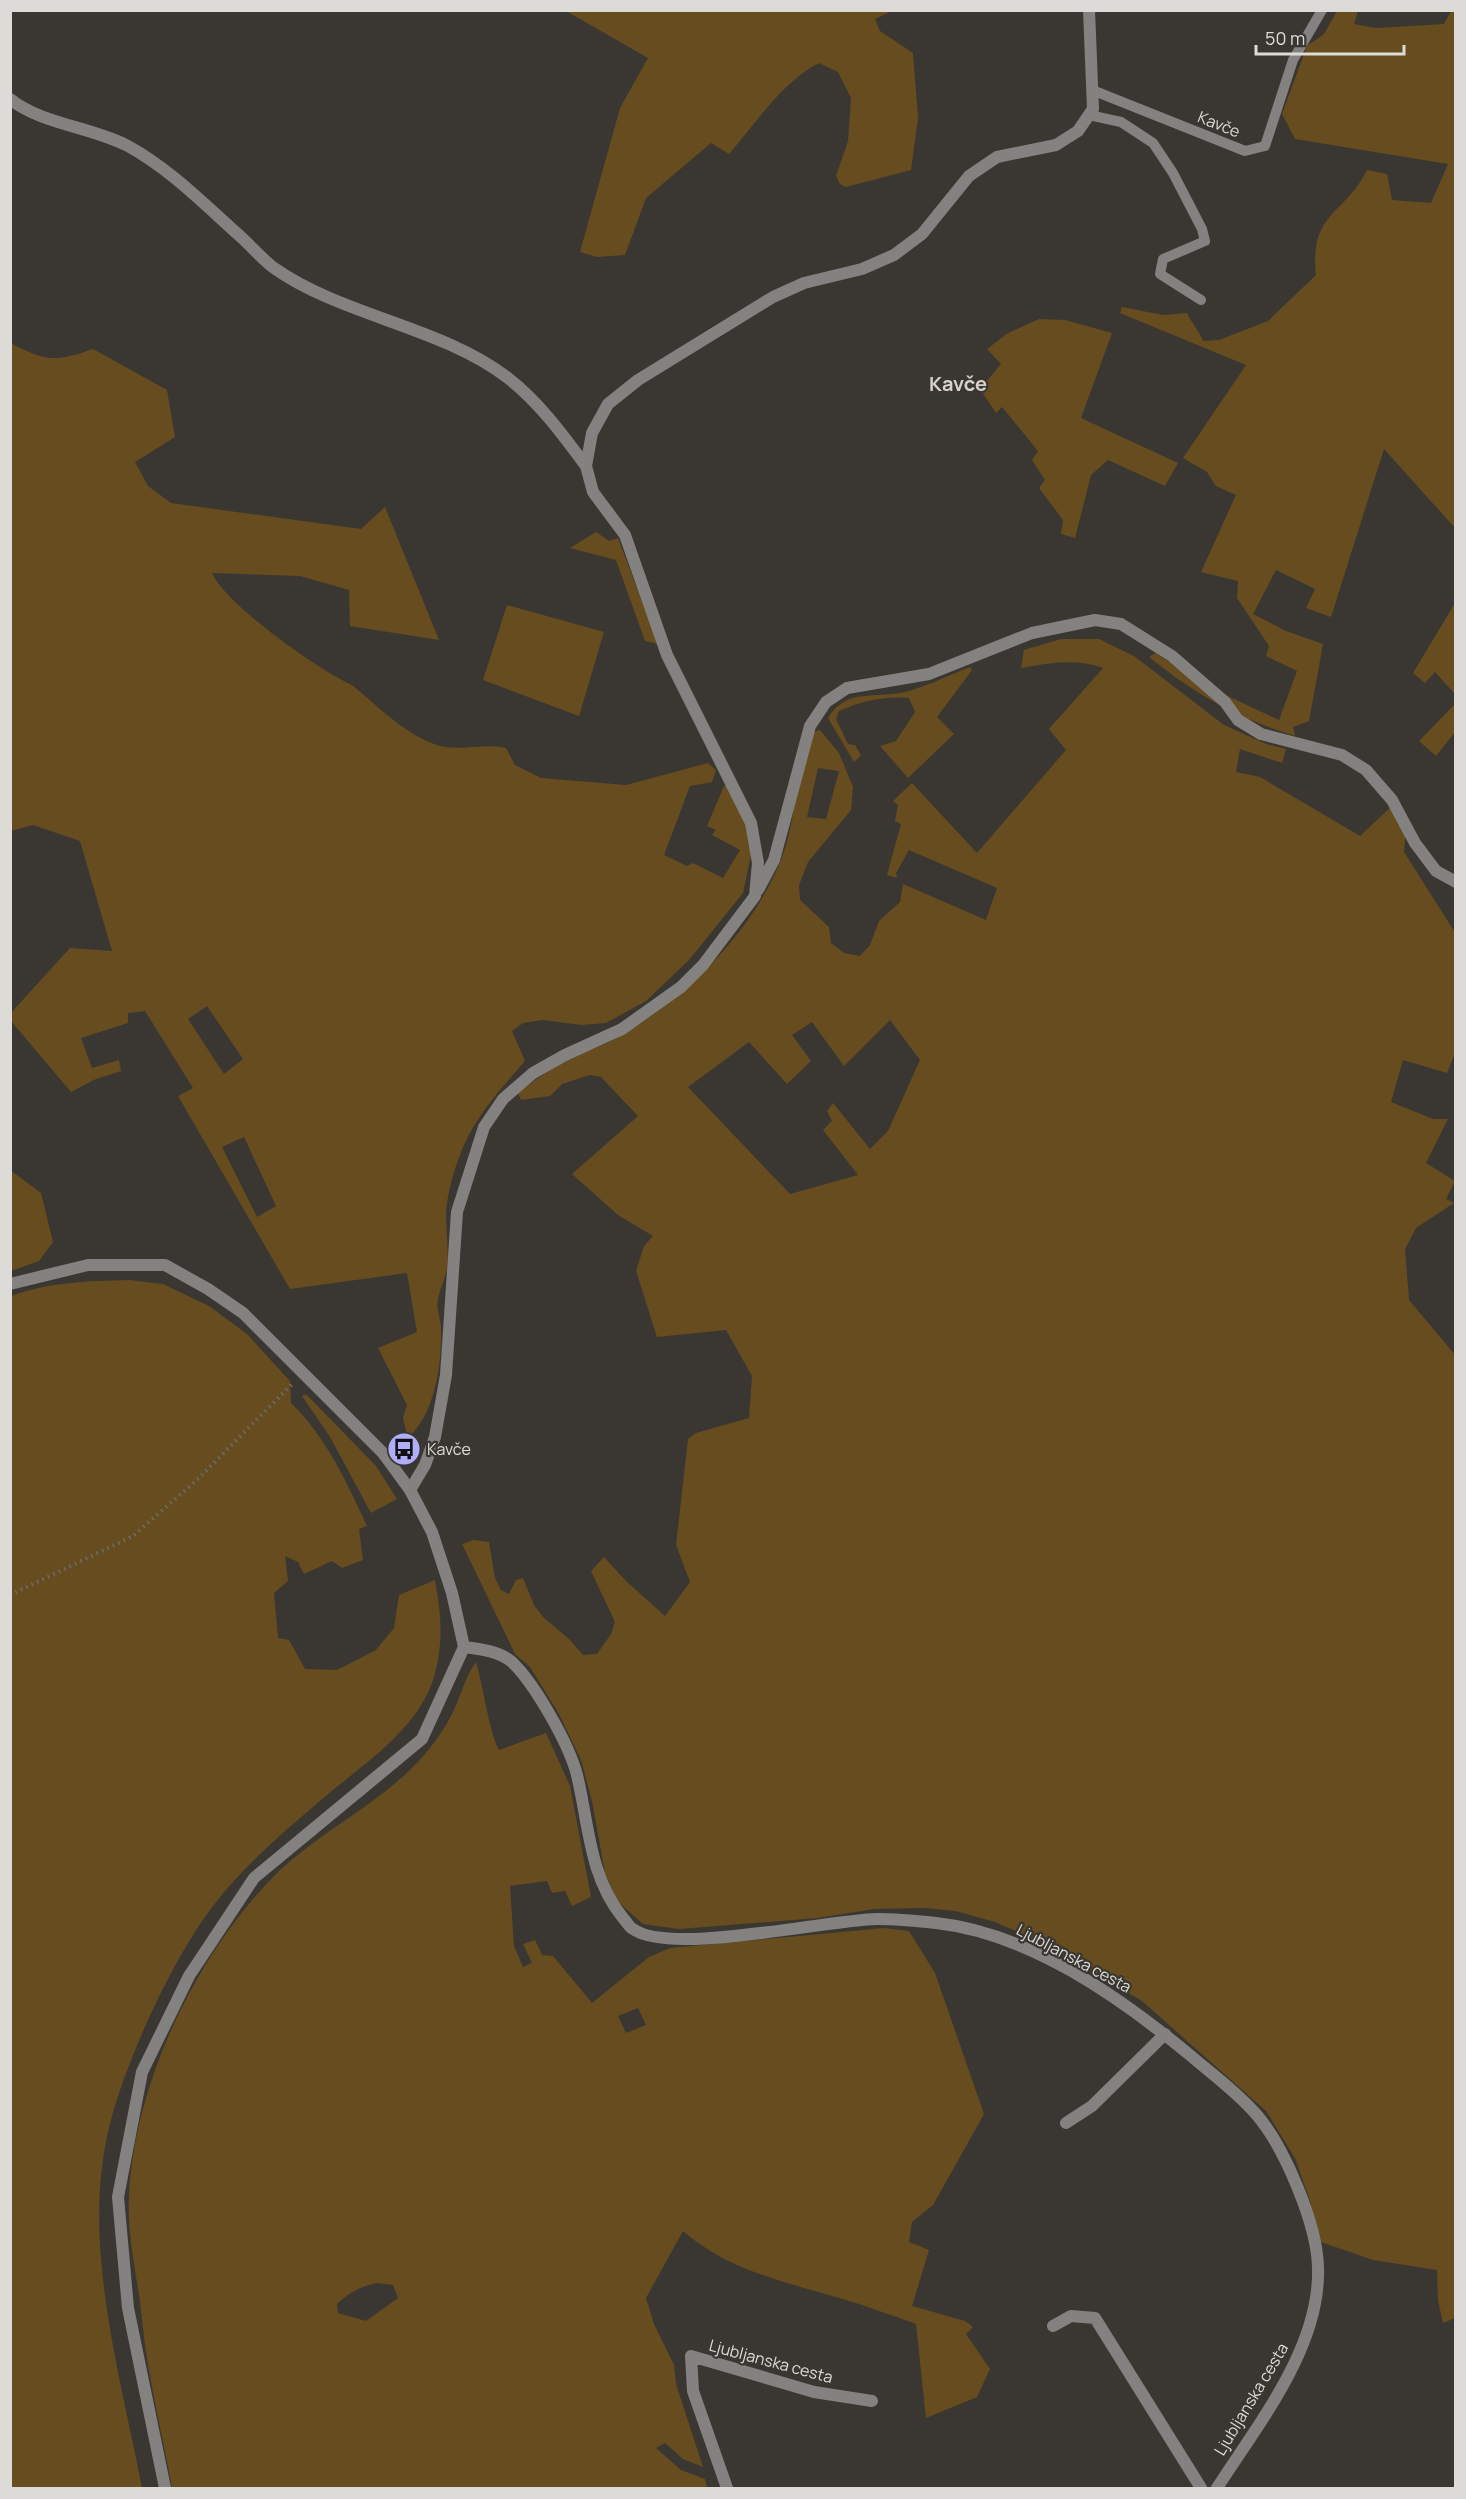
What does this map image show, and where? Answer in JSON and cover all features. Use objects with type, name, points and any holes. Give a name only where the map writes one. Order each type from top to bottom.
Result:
[{"type":"street","points":[[586,466],[592,433],[608,404],[638,380],[773,297],[804,283],[862,269],[894,255],[922,234],[969,176],[997,157],[1056,145],[1078,131],[1093,109],[1089,10]]},
{"type":"street","points":[[10,99],[37,113],[105,135],[130,147],[182,183],[274,267],[340,304],[406,327],[473,357],[507,378],[559,430],[586,466],[593,492],[625,535],[668,655],[751,823],[758,863],[755,896]]},
{"type":"street","points":[[410,1491],[435,1437],[446,1375],[457,1212],[484,1127],[503,1100],[533,1073],[621,1029],[681,987],[703,965],[755,896],[774,860],[810,726],[826,702],[847,688],[929,674],[1032,633],[1095,620],[1121,624],[1172,656],[1225,702],[1238,720],[1261,734],[1342,755],[1366,770],[1392,800],[1415,843],[1436,871],[1455,882]]},
{"type":"street","points":[[10,1284],[88,1264],[165,1265],[208,1289],[243,1313],[383,1453],[410,1491],[432,1532],[452,1593],[464,1647],[422,1739],[254,1878],[189,1976],[142,2072],[118,2197],[128,2308],[165,2488]]},
{"type":"street","name":"Ljubljanska cesta","points":[[464,1647],[492,1651],[511,1661],[545,1705],[576,1771],[592,1859],[609,1901],[633,1930],[673,1941],[877,1919],[939,1924],[991,1934],[1062,1967],[1136,2010],[1256,2114],[1284,2155],[1306,2212],[1318,2266],[1313,2319],[1295,2363],[1217,2488]]},
{"type":"street","points":[[1066,2123],[1092,2106],[1165,2034]]},
{"type":"street","points":[[1053,2326],[1071,2316],[1095,2318],[1201,2488]]},
{"type":"street","name":"Ljubljanska cesta","points":[[727,2488],[693,2391],[691,2356],[814,2392],[872,2401]]},
{"type":"lane","name":"Kavče","points":[[1092,90],[1245,151],[1265,146],[1293,60],[1322,10]]},
{"type":"lane","points":[[1089,115],[1121,122],[1153,143],[1173,173],[1202,229],[1205,241],[1163,259],[1160,274],[1201,300]]},
{"type":"path","points":[[10,1595],[133,1536],[199,1478],[303,1373]]},
{"type":"shaded area","points":[[566,11],[892,11],[875,19],[880,31],[913,53],[918,118],[911,170],[846,187],[840,184],[836,176],[848,141],[851,98],[838,72],[819,63],[781,92],[729,154],[711,143],[646,198],[625,255],[597,257],[580,252],[620,108],[648,58]]},
{"type":"shaded area","points":[[1337,11],[1358,11],[1354,24],[1376,28],[1444,24],[1451,11],[1455,11],[1455,528],[1384,449],[1331,617],[1306,608],[1315,589],[1276,570],[1253,614],[1286,631],[1323,644],[1309,721],[1293,727],[1295,736],[1254,721],[1218,704],[1149,657],[1155,653],[1217,691],[1279,720],[1297,671],[1266,656],[1269,646],[1237,598],[1238,581],[1201,572],[1236,495],[1216,486],[1207,472],[1183,458],[1246,365],[1120,313],[1122,307],[1163,315],[1187,313],[1203,341],[1219,340],[1268,321],[1316,275],[1315,254],[1323,226],[1349,197],[1367,170],[1387,174],[1392,200],[1431,203],[1448,164],[1295,139],[1282,114],[1307,46],[1324,34]]},
{"type":"shaded area","points":[[1039,319],[1065,320],[1112,333],[1081,418],[1178,463],[1165,486],[1108,460],[1091,475],[1075,538],[1061,534],[1063,520],[1039,488],[1045,480],[1032,460],[1038,451],[1002,407],[996,413],[980,389],[1001,364],[987,349],[1008,333]]},
{"type":"shaded area","points":[[11,343],[33,354],[51,358],[70,356],[93,349],[167,390],[175,437],[135,462],[148,486],[171,503],[361,529],[385,507],[439,640],[350,626],[349,590],[300,576],[212,573],[220,586],[235,602],[275,635],[318,666],[352,685],[407,730],[445,747],[506,748],[515,765],[541,778],[626,785],[708,763],[716,770],[712,782],[690,786],[664,855],[687,866],[693,863],[723,878],[740,850],[712,835],[716,830],[707,826],[724,786],[730,785],[743,807],[751,855],[743,893],[689,960],[646,1001],[606,1023],[581,1025],[543,1020],[523,1023],[512,1031],[525,1061],[488,1105],[472,1129],[460,1155],[451,1184],[446,1213],[447,1268],[438,1302],[441,1326],[438,1371],[425,1415],[408,1438],[403,1418],[407,1405],[378,1348],[417,1332],[407,1273],[290,1289],[178,1096],[193,1088],[145,1011],[128,1013],[128,1023],[81,1038],[92,1068],[119,1060],[121,1071],[96,1079],[71,1092],[11,1021],[10,1014],[70,948],[112,951],[80,841],[33,825],[11,831]],"holes":[[[207,1006],[243,1059],[224,1074],[188,1019]],[[244,1137],[276,1206],[257,1217],[222,1147]]]},
{"type":"shaded area","points":[[596,532],[609,541],[618,538],[658,644],[645,641],[616,560],[570,548]]},
{"type":"shaded area","points":[[1455,603],[1455,694],[1435,672],[1425,683],[1413,673]]},
{"type":"shaded area","points":[[507,605],[604,632],[579,716],[483,680]]},
{"type":"shaded area","points":[[1061,639],[1099,639],[1134,656],[1224,725],[1266,744],[1286,749],[1282,763],[1240,749],[1236,772],[1260,777],[1360,836],[1394,804],[1406,825],[1404,852],[1456,934],[1455,1053],[1447,1073],[1403,1060],[1391,1102],[1433,1119],[1448,1119],[1426,1163],[1455,1181],[1446,1199],[1454,1203],[1416,1228],[1405,1249],[1409,1300],[1456,1356],[1455,2318],[1443,2323],[1438,2300],[1437,2270],[1373,2260],[1318,2241],[1310,2201],[1295,2158],[1266,2111],[1142,2001],[1045,1944],[995,1922],[956,1911],[924,1908],[874,1909],[817,1918],[679,1929],[643,1924],[617,1901],[605,1873],[592,1801],[581,1760],[559,1714],[530,1667],[515,1654],[462,1544],[474,1540],[489,1542],[495,1578],[501,1590],[509,1594],[516,1580],[523,1578],[534,1605],[543,1617],[570,1640],[583,1655],[597,1654],[611,1634],[615,1622],[591,1571],[604,1557],[627,1582],[665,1616],[690,1582],[676,1545],[688,1439],[696,1433],[749,1418],[752,1376],[726,1330],[657,1337],[636,1271],[644,1246],[653,1236],[618,1215],[572,1174],[638,1116],[601,1077],[590,1075],[562,1084],[550,1096],[521,1100],[518,1093],[564,1062],[613,1040],[639,1024],[689,986],[733,940],[752,915],[781,860],[807,747],[813,732],[820,730],[839,753],[853,787],[851,810],[808,862],[799,885],[800,900],[829,927],[831,943],[844,953],[860,956],[870,945],[879,921],[900,902],[903,884],[986,920],[997,888],[909,850],[896,873],[897,878],[887,875],[901,824],[895,821],[898,805],[893,801],[912,783],[977,853],[1066,750],[1049,729],[1103,668],[1072,662],[1021,668],[1024,650]],"holes":[[[818,768],[839,771],[826,819],[807,817]],[[890,1020],[920,1060],[888,1131],[870,1149],[833,1103],[827,1111],[832,1121],[823,1130],[858,1175],[790,1194],[688,1087],[749,1042],[787,1084],[811,1061],[792,1035],[812,1022],[844,1066]]]},
{"type":"shaded area","points":[[970,667],[972,670],[937,717],[954,734],[908,778],[880,746],[896,741],[915,712],[909,698],[873,700],[839,711],[836,719],[848,744],[855,745],[861,755],[854,762],[828,718],[836,708],[854,698],[909,691]]},
{"type":"shaded area","points":[[1455,704],[1455,732],[1436,756],[1419,741]]},
{"type":"shaded area","points":[[10,1170],[41,1193],[53,1242],[39,1261],[11,1271]]},
{"type":"shaded area","points":[[129,1280],[163,1284],[209,1306],[247,1334],[290,1381],[291,1403],[304,1416],[325,1445],[367,1526],[359,1529],[363,1560],[342,1568],[332,1561],[304,1574],[298,1562],[285,1556],[288,1581],[274,1593],[278,1638],[289,1640],[305,1669],[337,1670],[376,1650],[394,1628],[399,1595],[435,1580],[440,1616],[439,1652],[434,1677],[426,1696],[401,1731],[264,1851],[213,1906],[168,1980],[128,2067],[111,2120],[102,2165],[99,2211],[106,2305],[142,2488],[11,2488],[11,1296],[55,1285]]},
{"type":"shaded area","points":[[306,1394],[376,1466],[397,1499],[371,1513],[330,1437],[302,1396]]},
{"type":"shaded area","points":[[476,1662],[492,1731],[499,1750],[546,1733],[570,1786],[591,1897],[572,1906],[565,1891],[552,1893],[547,1881],[510,1886],[514,1946],[523,1967],[532,1963],[523,1944],[535,1940],[542,1955],[553,1956],[592,2003],[649,1957],[670,1948],[884,1928],[909,1931],[935,1973],[984,2114],[933,2205],[912,2222],[909,2242],[929,2250],[912,2306],[965,2321],[973,2327],[966,2334],[990,2369],[977,2397],[926,2418],[916,2324],[739,2266],[701,2245],[683,2231],[646,2298],[654,2324],[674,2365],[676,2384],[703,2467],[683,2459],[665,2443],[656,2448],[681,2470],[705,2479],[707,2488],[172,2488],[146,2352],[129,2220],[129,2195],[134,2152],[143,2109],[157,2066],[174,2024],[195,1983],[218,1945],[245,1909],[291,1860],[390,1788],[425,1754],[449,1719]],"holes":[[[638,2008],[646,2025],[626,2033],[618,2016]],[[378,2283],[393,2285],[398,2298],[366,2321],[338,2313],[337,2304],[346,2296]]]},
{"type":"place","name":"Kavče","points":[[404,1449]]},
{"type":"district","name":"Kavče","points":[[958,383]]}]
